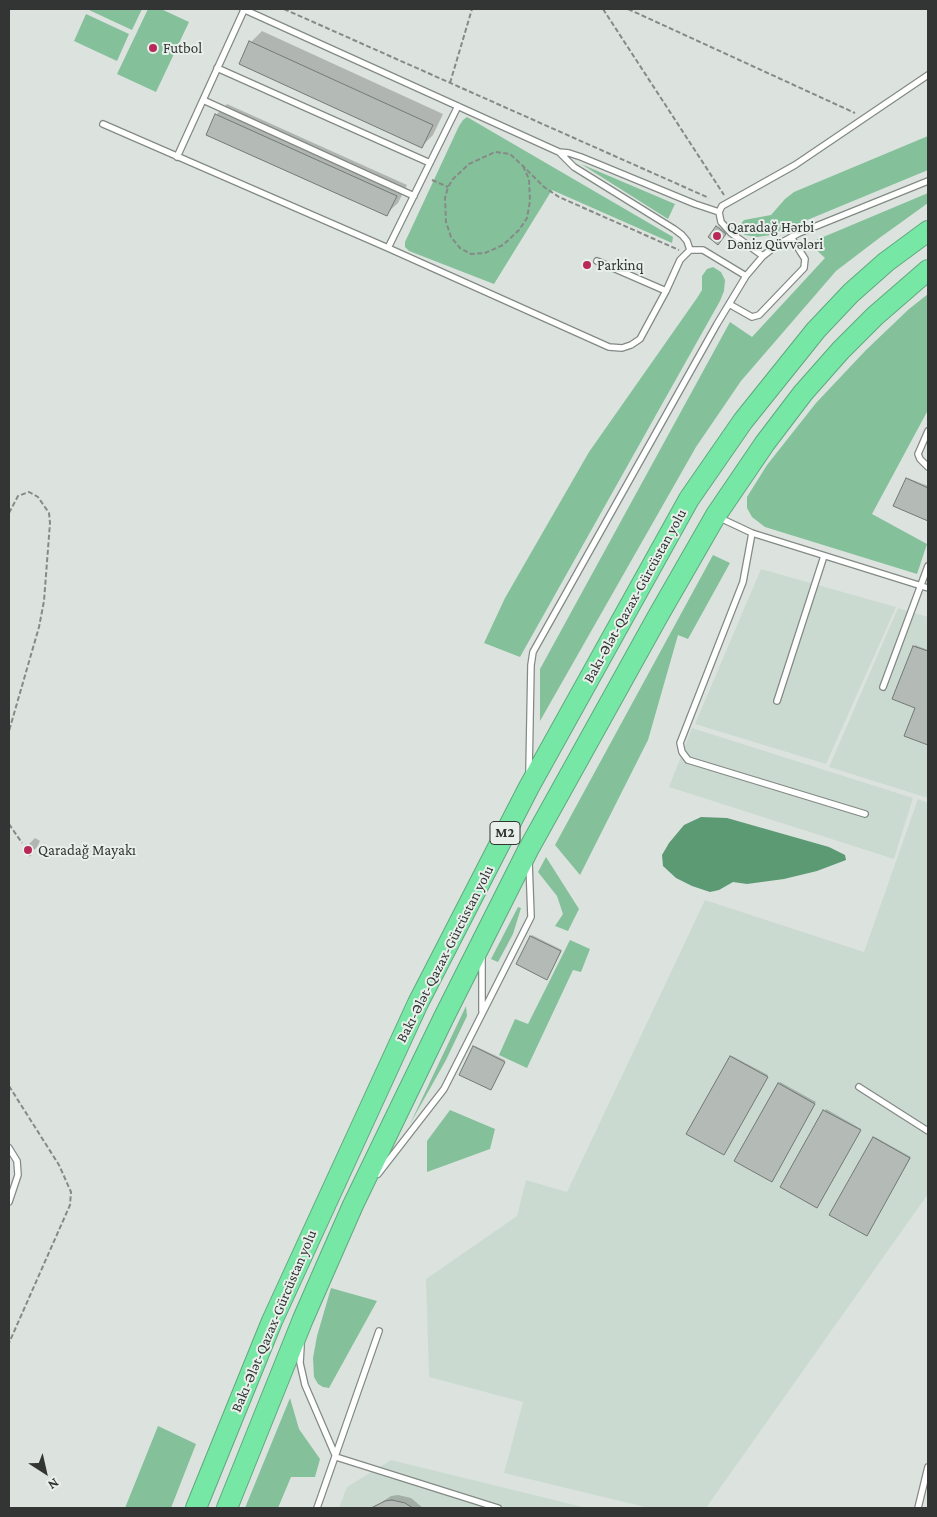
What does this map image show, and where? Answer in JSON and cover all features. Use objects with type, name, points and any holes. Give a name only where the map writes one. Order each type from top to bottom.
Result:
[{"type":"highway","name":"Bakı-Ələt-Qazax-Gürcüstan yolu","points":[[196,1508],[272,1322],[418,1003],[529,787],[689,500],[728,442],[780,373],[816,330],[851,293],[928,231]]},
{"type":"highway","name":"Bakı-Ələt-Qazax-Gürcüstan yolu","points":[[227,1508],[303,1319],[353,1205],[482,939],[528,850],[716,515],[765,443],[803,393],[841,350],[875,316],[928,270]]},
{"type":"lane","points":[[177,157],[244,9],[559,152],[581,157],[695,204],[721,209]]},
{"type":"lane","points":[[218,68],[430,163]]},
{"type":"lane","points":[[763,256],[725,227],[721,222],[721,209],[728,202],[762,185],[795,165],[928,74]]},
{"type":"lane","points":[[203,100],[414,196]]},
{"type":"lane","points":[[388,248],[458,106]]},
{"type":"lane","points":[[103,124],[609,347],[622,348],[631,346],[640,339],[666,291],[680,260],[688,251],[703,250],[746,276]]},
{"type":"lane","points":[[559,152],[574,167],[682,235],[688,251]]},
{"type":"lane","points":[[529,787],[531,666],[534,652],[746,276],[763,256],[791,237],[928,181]]},
{"type":"lane","points":[[729,304],[752,317],[759,315],[804,268],[805,259],[791,237]]},
{"type":"lane","points":[[596,260],[666,291]]},
{"type":"lane","points":[[928,431],[918,454],[920,460],[928,468]]},
{"type":"lane","points":[[716,515],[732,525],[752,533],[928,588]]},
{"type":"lane","points":[[752,533],[743,582],[680,743],[682,752],[688,760],[865,814]]},
{"type":"lane","points":[[777,701],[824,556]]},
{"type":"lane","points":[[883,688],[928,566]]},
{"type":"lane","points":[[353,1205],[438,1098],[531,917],[528,850]]},
{"type":"lane","points":[[482,939],[482,1013]]},
{"type":"lane","points":[[859,1087],[928,1131]]},
{"type":"lane","points":[[9,1148],[17,1161],[18,1175],[9,1202]]},
{"type":"lane","points":[[303,1319],[300,1363],[305,1385],[336,1457],[498,1508]]},
{"type":"lane","points":[[317,1508],[379,1331]]},
{"type":"lane","points":[[918,1508],[928,1467]]},
{"type":"path","points":[[284,9],[708,198],[721,209]]},
{"type":"path","points":[[450,83],[472,9]]},
{"type":"path","points":[[603,9],[728,202]]},
{"type":"path","points":[[628,9],[864,117]]},
{"type":"path","points":[[524,166],[529,179],[530,201],[527,218],[519,230],[503,245],[485,253],[470,254],[460,248],[451,237],[446,222],[445,198],[448,187],[453,179],[469,164],[495,152],[510,154],[524,166],[544,187],[559,197],[688,251]]},
{"type":"path","points":[[424,176],[448,187]]},
{"type":"path","points":[[9,513],[18,496],[30,492],[38,497],[49,513],[50,523],[44,601],[39,627],[9,731]]},
{"type":"path","points":[[9,824],[22,842]]},
{"type":"path","points":[[9,1086],[59,1165],[71,1192],[70,1205],[9,1343]]},
{"type":"shaded area","points":[[90,9],[142,9],[132,30]]},
{"type":"shaded area","name":"Futbol","points":[[148,9],[161,9],[189,22],[156,92],[117,74]]},
{"type":"shaded area","points":[[86,14],[129,34],[117,61],[74,41]]},
{"type":"shaded area","points":[[467,117],[673,237],[672,243],[552,190],[494,284],[409,251],[405,247],[405,242],[459,126]]},
{"type":"shaded area","points":[[928,136],[928,170],[771,235],[757,237],[745,235],[736,229],[744,220],[771,215],[794,192]]},
{"type":"shaded area","points":[[581,164],[675,204],[668,219]]},
{"type":"shaded area","points":[[928,193],[928,203],[836,271],[741,381],[696,447],[540,721],[540,669],[730,322],[752,337],[825,258],[809,243]]},
{"type":"shaded area","points":[[713,267],[721,272],[725,280],[724,291],[720,301],[520,657],[484,643],[505,598],[589,452],[697,298],[702,290],[702,276],[707,269]]},
{"type":"shaded area","points":[[928,294],[928,410],[872,514],[927,544],[917,574],[765,527],[752,517],[747,508],[747,497],[767,465],[816,403],[866,350],[909,309]]},
{"type":"shaded area","points":[[713,555],[730,563],[688,639],[678,635],[648,740],[580,875],[555,845]]},
{"type":"shaded area","points":[[761,569],[896,607],[826,764],[695,724]]},
{"type":"shaded area","points":[[898,608],[928,617],[928,798],[829,767]]},
{"type":"shaded area","points":[[692,728],[913,798],[894,859],[669,787]]},
{"type":"shaded area","points":[[918,799],[928,803],[928,1194],[706,1508],[649,1508],[504,1473],[523,1402],[429,1377],[426,1279],[517,1216],[526,1180],[567,1192],[705,900],[864,952]]},
{"type":"shaded area","points":[[701,817],[727,818],[829,847],[845,855],[846,860],[817,871],[784,879],[747,884],[733,882],[719,890],[710,892],[676,878],[663,866],[662,855],[669,843],[684,825]]},
{"type":"shaded area","points":[[546,857],[579,909],[568,931],[555,926],[563,914],[557,896],[538,872]]},
{"type":"shaded area","points":[[518,907],[521,908],[513,934],[498,962],[491,959]]},
{"type":"shaded area","points":[[570,940],[590,949],[581,972],[573,970],[527,1068],[499,1055],[515,1019],[528,1024]]},
{"type":"shaded area","points":[[466,1006],[467,1016],[446,1060],[410,1124]]},
{"type":"shaded area","points":[[450,1110],[495,1129],[490,1149],[427,1172],[427,1141]]},
{"type":"shaded area","points":[[331,1288],[377,1301],[329,1388],[318,1384],[314,1377],[313,1358],[317,1336]]},
{"type":"shaded area","points":[[290,1398],[299,1429],[320,1459],[315,1477],[291,1477],[278,1508],[245,1508]]},
{"type":"shaded area","points":[[158,1426],[196,1444],[171,1508],[125,1508]]},
{"type":"shaded area","points":[[391,1460],[587,1508],[339,1508],[347,1487]]},
{"type":"building","points":[[249,41],[433,125],[422,148],[239,64]]},
{"type":"building","points":[[215,114],[397,196],[387,216],[206,135]]},
{"type":"building","points":[[716,226],[726,234],[718,245],[708,237]]},
{"type":"building","points":[[906,478],[928,488],[928,521],[893,506]]},
{"type":"building","points":[[913,646],[928,651],[928,745],[904,736],[915,708],[892,699]]},
{"type":"building","points":[[26,845],[34,848],[30,856],[23,852]]},
{"type":"building","points":[[530,936],[561,951],[547,980],[516,964]]},
{"type":"building","points":[[473,1046],[505,1062],[491,1090],[459,1075]]},
{"type":"building","points":[[730,1056],[768,1077],[724,1155],[686,1134]]},
{"type":"building","points":[[778,1083],[815,1104],[772,1182],[734,1161]]},
{"type":"building","points":[[823,1110],[861,1130],[817,1208],[780,1187]]},
{"type":"building","points":[[873,1137],[910,1158],[867,1236],[829,1215]]},
{"type":"building","points":[[392,1500],[405,1503],[413,1508],[371,1508],[385,1501]]},
{"type":"place","name":"Futbol","points":[[153,48]]},
{"type":"place","name":"Qaradağ Hərbi Dəniz Qüvvələri","points":[[717,236]]},
{"type":"place","name":"Parkinq","points":[[587,265]]},
{"type":"place","name":"Qaradağ Mayakı","points":[[28,850]]}]
